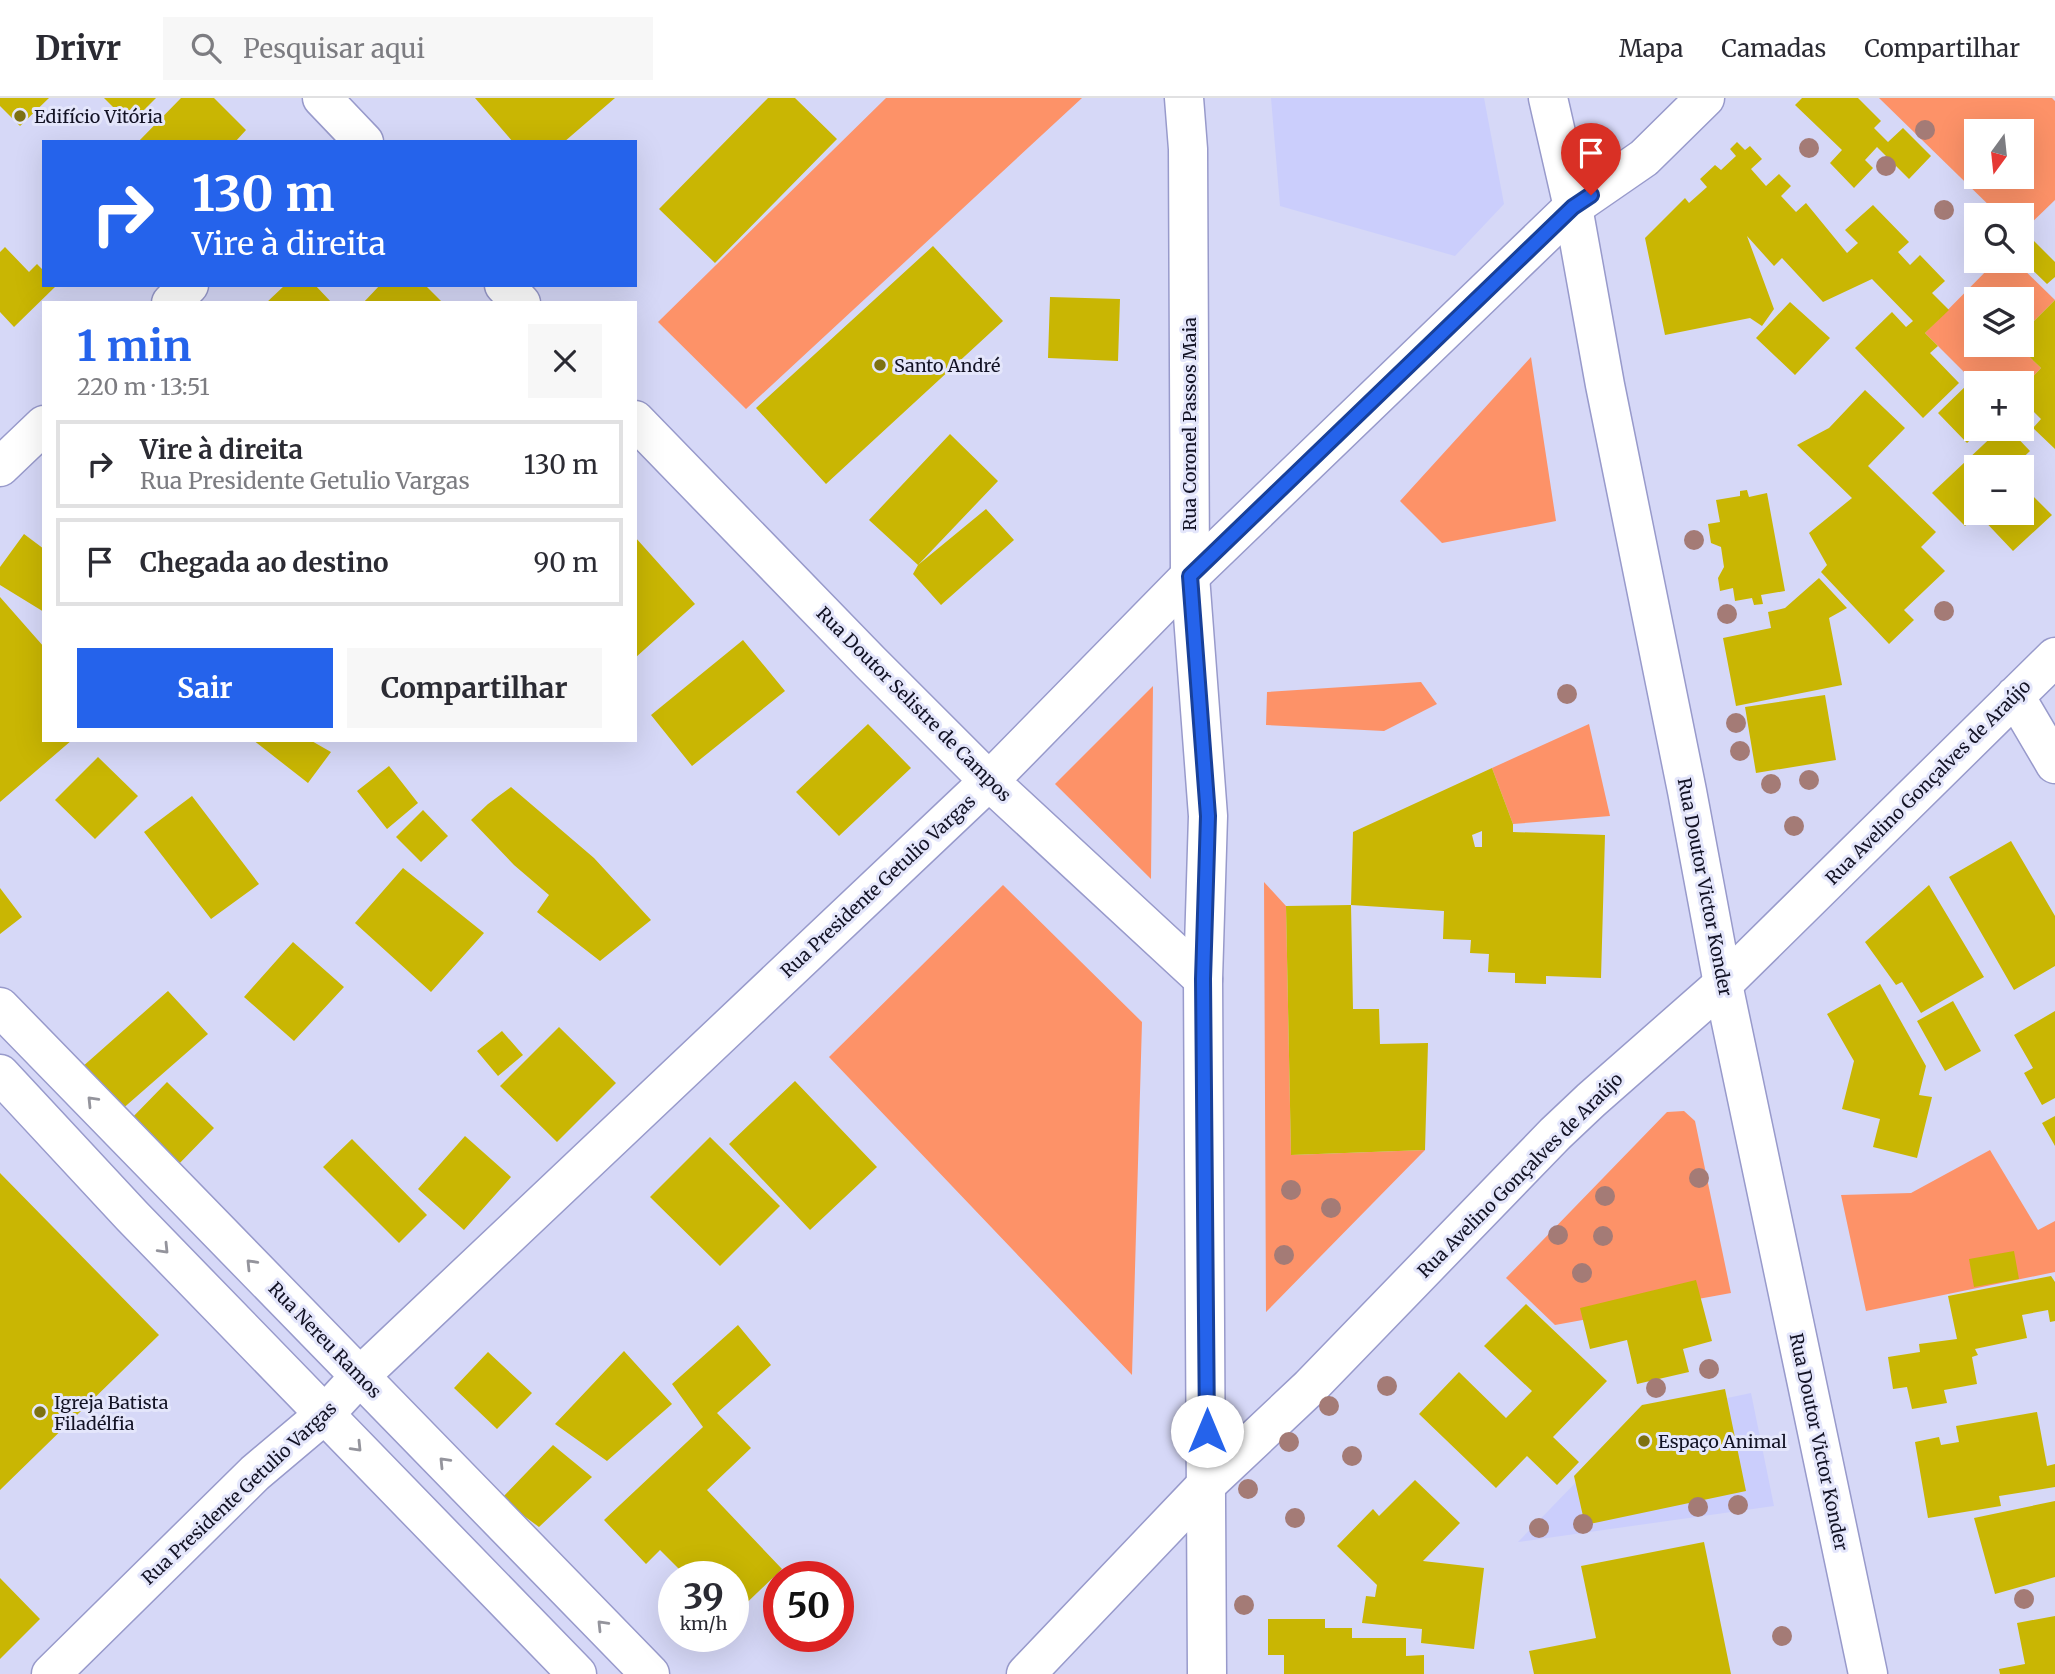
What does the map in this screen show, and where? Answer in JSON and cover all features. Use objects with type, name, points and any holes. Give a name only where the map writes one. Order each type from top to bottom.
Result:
[{"type":"street","points":[[322,98],[352,137]]},
{"type":"street","name":"Rua Coronel Passos Maia","points":[[1184,98],[1188,149],[1190,576],[1208,816],[1203,979],[1207,1674]]},
{"type":"street","name":"Rua Doutor Victor Konder","points":[[1548,98],[1573,207],[1605,385],[1723,984],[1868,1674]]},
{"type":"street","name":"Rua Presidente Getulio Vargas","points":[[51,1674],[255,1473],[325,1414],[360,1376],[989,781],[1190,576],[1573,207],[1644,158],[1705,98]]},
{"type":"street","points":[[173,301],[187,287]]},
{"type":"street","points":[[506,287],[519,301]]},
{"type":"street","name":"Rua Doutor Selistre de Campos","points":[[637,422],[989,781],[1203,979]]},
{"type":"street","points":[[0,467],[42,427]]},
{"type":"street","name":"Rua Avelino Gonçalves de Araújo","points":[[1026,1674],[1207,1484],[1310,1387],[1555,1134],[1723,984],[2055,657]]},
{"type":"street","points":[[2015,695],[2055,764]]},
{"type":"street","name":"Rua Nereu Ramos","points":[[0,1007],[650,1674]]},
{"type":"street","points":[[0,1074],[132,1216],[577,1674]]},
{"type":"street","points":[[132,1216],[171,1182]]},
{"type":"street","points":[[509,1604],[551,1572]]},
{"type":"shaded area","points":[[886,98],[1082,98],[746,409],[658,322]]},
{"type":"shaded area","points":[[1271,98],[1484,98],[1504,204],[1455,256],[1280,206]]},
{"type":"shaded area","points":[[1879,98],[2052,98],[2055,101],[2055,200],[2034,220],[2034,203],[1987,203],[1972,189],[2034,189],[2034,119],[1964,119],[1964,181]]},
{"type":"shaded area","points":[[1984,273],[2027,273],[2055,300],[2034,321],[2034,287],[1970,287]]},
{"type":"shaded area","points":[[1964,293],[1964,357],[2030,357],[2041,368],[2034,375],[2034,371],[1964,372],[1925,333]]},
{"type":"shaded area","points":[[1531,357],[1556,521],[1442,543],[1400,501]]},
{"type":"shaded area","points":[[1421,682],[1437,704],[1384,731],[1266,725],[1267,692]]},
{"type":"shaded area","points":[[1153,686],[1151,879],[1055,784]]},
{"type":"shaded area","points":[[1589,724],[1610,816],[1513,824],[1492,768]]},
{"type":"shaded area","points":[[1264,882],[1286,906],[1291,1155],[1425,1150],[1266,1312]]},
{"type":"shaded area","points":[[1003,885],[1142,1022],[1132,1375],[829,1057]]},
{"type":"shaded area","points":[[1684,1111],[1695,1121],[1731,1293],[1555,1325],[1506,1278],[1667,1112]]},
{"type":"shaded area","points":[[1990,1150],[2038,1230],[2055,1221],[2055,1272],[1866,1311],[1841,1195],[1911,1193]]},
{"type":"shaded area","points":[[1751,1393],[1774,1506],[1518,1542],[1583,1475],[1647,1415]]},
{"type":"building","name":"Edifício Vitória","points":[[0,98],[49,98],[20,126],[0,106]]},
{"type":"building","points":[[104,98],[156,98],[130,124]]},
{"type":"building","points":[[181,98],[214,98],[246,130],[237,140],[140,140]]},
{"type":"building","points":[[475,98],[615,98],[566,140],[511,140]]},
{"type":"building","points":[[768,98],[795,98],[837,139],[715,263],[659,209]]},
{"type":"building","points":[[1802,98],[1858,98],[1881,121],[1874,128],[1888,142],[1903,128],[1931,156],[1909,179],[1877,147],[1865,160],[1873,168],[1854,188],[1830,163],[1842,150],[1795,105]]},
{"type":"building","points":[[1737,142],[1745,150],[1750,146],[1762,159],[1751,169],[1766,186],[1779,174],[1791,186],[1781,196],[1796,212],[1806,203],[1847,253],[1858,243],[1845,230],[1873,205],[1909,242],[1898,252],[1910,265],[1920,255],[1945,281],[1932,293],[1949,310],[1925,333],[1938,346],[1930,353],[1959,383],[1923,418],[1855,348],[1892,312],[1906,327],[1913,321],[1872,279],[1823,302],[1782,258],[1774,266],[1747,236],[1774,309],[1762,326],[1750,318],[1665,335],[1645,238],[1685,198],[1689,203],[1707,187],[1700,179],[1715,165],[1721,170],[1736,156],[1730,149]]},
{"type":"building","points":[[2034,241],[2055,262],[2055,277],[2047,284],[2034,272]]},
{"type":"building","name":"Santo André","points":[[933,246],[1003,321],[826,484],[756,408]]},
{"type":"building","points":[[5,247],[29,272],[37,264],[42,269],[42,287],[55,287],[14,327],[0,312],[0,252]]},
{"type":"building","points":[[283,287],[317,287],[330,301],[268,301]]},
{"type":"building","points":[[378,287],[427,287],[441,301],[365,301]]},
{"type":"building","points":[[1050,297],[1120,299],[1118,361],[1048,358]]},
{"type":"building","points":[[2055,300],[2055,449],[2034,429],[2041,419],[2034,412],[2034,375],[2041,368],[2030,357],[2034,357],[2034,321]]},
{"type":"building","points":[[1790,302],[1830,338],[1795,375],[1756,338]]},
{"type":"building","points":[[1964,388],[1964,440],[1938,413]]},
{"type":"building","points":[[1865,390],[1905,428],[1868,466],[1936,532],[1921,547],[1945,571],[1904,610],[1914,620],[1889,644],[1821,572],[1827,565],[1809,533],[1852,498],[1797,445],[1829,428]]},
{"type":"building","points":[[950,434],[998,481],[918,565],[869,520]]},
{"type":"building","points":[[1987,441],[2020,441],[2030,451],[2026,455],[1972,455]]},
{"type":"building","points":[[1964,463],[1964,525],[1932,493]]},
{"type":"building","points":[[1747,490],[1749,497],[1767,493],[1785,591],[1761,595],[1763,604],[1754,605],[1752,598],[1735,601],[1733,588],[1720,591],[1718,578],[1724,567],[1721,547],[1711,543],[1708,524],[1720,522],[1716,500],[1740,496],[1740,491]]},
{"type":"building","points":[[2034,497],[2052,515],[2013,551],[1988,525],[2034,525]]},
{"type":"building","points":[[986,509],[1014,540],[941,605],[913,574],[918,565]]},
{"type":"building","points":[[24,534],[42,548],[42,611],[0,585],[0,567]]},
{"type":"building","points":[[637,539],[695,604],[637,656]]},
{"type":"building","points":[[1819,578],[1847,608],[1829,618],[1842,685],[1736,706],[1723,638],[1771,628],[1768,612],[1785,608]]},
{"type":"building","points":[[0,597],[42,645],[42,742],[70,742],[0,802]]},
{"type":"building","points":[[743,640],[785,691],[692,766],[651,715]]},
{"type":"building","points":[[1825,695],[1836,760],[1756,773],[1745,707]]},
{"type":"building","points":[[868,724],[911,768],[839,836],[796,792]]},
{"type":"building","points":[[256,742],[314,742],[331,752],[308,783]]},
{"type":"building","points":[[98,757],[138,796],[95,839],[55,800]]},
{"type":"building","points":[[389,766],[418,803],[387,829],[357,791]]},
{"type":"building","points":[[1492,768],[1513,824],[1513,832],[1605,835],[1601,978],[1546,976],[1546,984],[1515,983],[1515,973],[1488,972],[1489,954],[1470,953],[1471,940],[1443,939],[1444,911],[1351,905],[1353,832]],"holes":[[[1482,831],[1482,847],[1475,847],[1472,835]]]},
{"type":"building","points":[[511,787],[594,858],[651,920],[600,961],[537,912],[549,895],[514,865],[471,820]]},
{"type":"building","points":[[192,796],[259,884],[211,919],[144,832]]},
{"type":"building","points":[[423,810],[448,836],[421,862],[396,837]]},
{"type":"building","points":[[2011,841],[2055,916],[2055,966],[2014,990],[1949,877]]},
{"type":"building","points":[[403,868],[484,933],[431,992],[355,923]]},
{"type":"building","points":[[1929,885],[1984,977],[1921,1013],[1902,982],[1896,985],[1865,942]]},
{"type":"building","points":[[0,888],[22,917],[0,934]]},
{"type":"building","points":[[1351,905],[1353,1009],[1379,1009],[1380,1044],[1428,1043],[1425,1150],[1291,1155],[1286,906]]},
{"type":"building","points":[[293,942],[344,987],[294,1041],[244,997]]},
{"type":"building","points":[[1880,984],[1926,1066],[1919,1095],[1932,1097],[1917,1158],[1873,1147],[1880,1119],[1842,1109],[1854,1061],[1827,1014]]},
{"type":"building","points":[[168,991],[208,1034],[120,1111],[81,1068]]},
{"type":"building","points":[[1953,1001],[1981,1051],[1945,1071],[1917,1021]]},
{"type":"building","points":[[2055,1011],[2055,1098],[2042,1105],[2024,1073],[2033,1068],[2014,1035]]},
{"type":"building","points":[[559,1027],[616,1083],[557,1142],[500,1086]]},
{"type":"building","points":[[502,1031],[523,1055],[498,1076],[477,1051]]},
{"type":"building","points":[[795,1081],[877,1167],[810,1230],[729,1144]]},
{"type":"building","points":[[167,1082],[214,1128],[174,1169],[127,1123]]},
{"type":"building","points":[[2055,1116],[2055,1146],[2042,1123]]},
{"type":"building","points":[[465,1136],[511,1177],[464,1230],[418,1189]]},
{"type":"building","points":[[710,1137],[780,1206],[720,1266],[650,1197]]},
{"type":"building","points":[[352,1139],[427,1215],[399,1243],[323,1167]]},
{"type":"building","name":"Igreja Batista Filadélfia","points":[[0,1173],[159,1335],[0,1490]]},
{"type":"building","points":[[2014,1251],[2019,1279],[1974,1287],[1969,1259]]},
{"type":"building","points":[[2051,1276],[2055,1282],[2055,1321],[2050,1322],[2048,1310],[2022,1315],[2027,1338],[1975,1349],[1978,1355],[1972,1357],[1977,1384],[1944,1390],[1947,1403],[1912,1409],[1907,1387],[1893,1389],[1888,1357],[1920,1352],[1919,1344],[1957,1339],[1948,1296]]},
{"type":"building","points":[[1696,1280],[1712,1341],[1683,1349],[1689,1372],[1637,1384],[1627,1340],[1590,1349],[1580,1308]]},
{"type":"building","points":[[1526,1304],[1607,1381],[1553,1437],[1579,1462],[1557,1485],[1527,1456],[1496,1488],[1419,1414],[1459,1372],[1506,1418],[1532,1391],[1484,1346]]},
{"type":"building","points":[[738,1325],[771,1365],[717,1413],[751,1448],[707,1490],[774,1561],[763,1561],[763,1587],[749,1601],[749,1561],[671,1561],[660,1550],[646,1564],[604,1520],[703,1427],[672,1384]]},
{"type":"building","points":[[624,1351],[672,1404],[607,1461],[555,1424]]},
{"type":"building","points":[[488,1352],[532,1393],[497,1429],[454,1388]]},
{"type":"building","name":"Espaço Animal","points":[[1725,1389],[1746,1491],[1585,1525],[1574,1476],[1642,1405]]},
{"type":"building","points":[[2037,1412],[2047,1466],[2055,1464],[2055,1487],[1999,1496],[2001,1506],[1928,1518],[1915,1442],[1939,1437],[1941,1445],[1959,1442],[1956,1426]]},
{"type":"building","points":[[553,1445],[592,1477],[539,1527],[501,1499]]},
{"type":"building","points":[[1415,1480],[1460,1523],[1423,1561],[1484,1568],[1474,1649],[1421,1643],[1422,1629],[1362,1623],[1366,1596],[1375,1597],[1377,1585],[1337,1546],[1373,1509],[1379,1516]]},
{"type":"building","points":[[2055,1501],[2055,1577],[1995,1594],[1974,1518]]},
{"type":"building","points":[[1704,1542],[1731,1674],[1534,1674],[1529,1651],[1596,1638],[1581,1566]]},
{"type":"building","points":[[0,1578],[40,1619],[0,1659]]},
{"type":"building","points":[[2055,1616],[2055,1674],[2000,1674],[1999,1669],[2025,1664],[2017,1623]]},
{"type":"building","points":[[1268,1619],[1325,1619],[1325,1628],[1352,1628],[1352,1638],[1406,1638],[1406,1656],[1424,1655],[1424,1674],[1284,1674],[1284,1655],[1268,1655]]},
{"type":"place","name":"Edifício Vitória","points":[[20,116]]},
{"type":"place","name":"Santo André","points":[[880,365]]},
{"type":"place","name":"Igreja Batista Filadélfia","points":[[40,1412]]},
{"type":"place","name":"Espaço Animal","points":[[1644,1441]]},
{"type":"route","points":[[1207,1431],[1203,979],[1208,816],[1190,576],[1573,207],[1591,195]]}]
